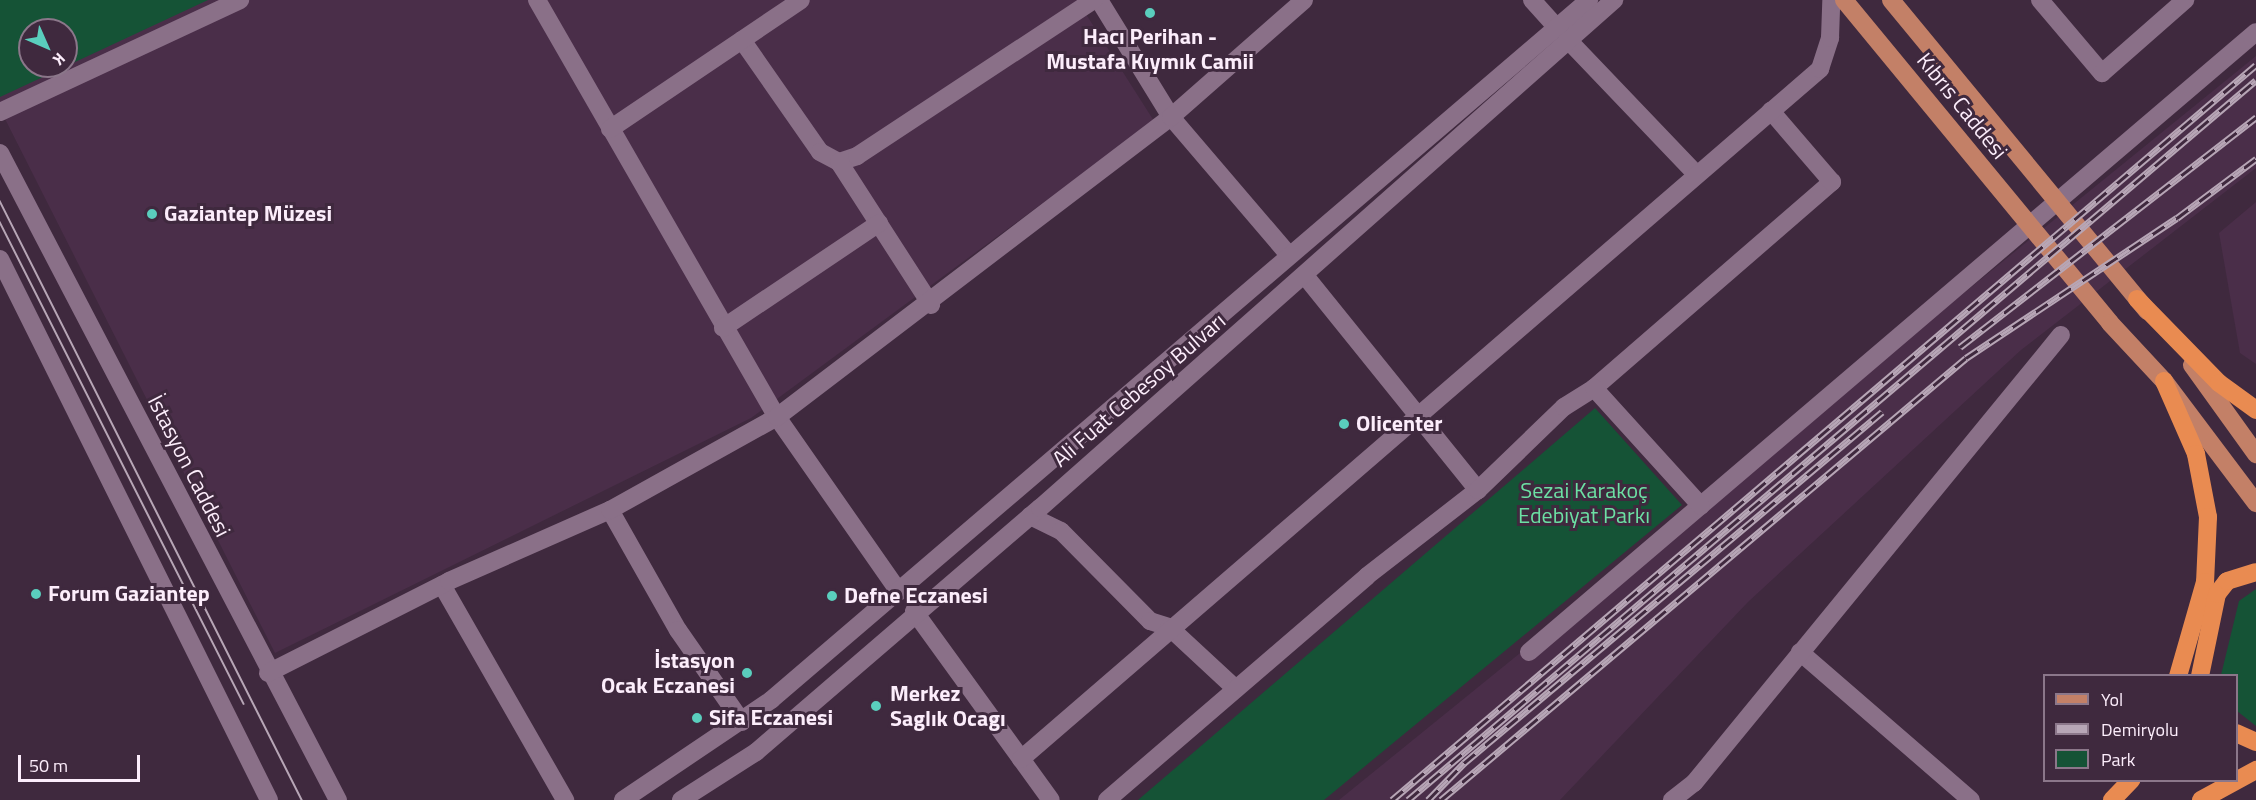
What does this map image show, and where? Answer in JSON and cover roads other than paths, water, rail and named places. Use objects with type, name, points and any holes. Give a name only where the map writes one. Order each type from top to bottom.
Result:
[{"type":"highway","points":[[2137,299],[2219,383],[2256,410]]},
{"type":"highway","points":[[2164,381],[2196,454],[2208,517],[2205,582],[2178,674]]},
{"type":"highway","points":[[2199,674],[2217,594],[2227,581],[2256,572]]},
{"type":"highway","points":[[2238,734],[2256,742]]},
{"type":"highway","points":[[2238,780],[2256,770]]},
{"type":"highway","points":[[2112,800],[2129,782]]},
{"type":"highway","points":[[2201,800],[2234,782]]},
{"type":"main road","name":"Kıbrıs Caddesi","points":[[1844,0],[2110,323],[2164,381],[2256,503]]},
{"type":"main road","points":[[1891,0],[2067,220],[2137,299],[2232,413],[2256,454]]},
{"type":"street","points":[[0,112],[240,0]]},
{"type":"street","points":[[537,0],[723,328],[777,417],[899,592]]},
{"type":"street","points":[[610,129],[801,0]]},
{"type":"street","points":[[839,162],[857,156],[1094,0]]},
{"type":"street","points":[[1099,0],[1171,117],[1289,255]]},
{"type":"street","points":[[268,673],[442,585],[610,510],[777,417],[931,305],[1171,117],[1304,0]]},
{"type":"street","points":[[1532,0],[1697,175]]},
{"type":"street","points":[[623,800],[742,722],[899,592],[1289,255],[1563,34],[1589,0]]},
{"type":"street","name":"Ali Fuat Cebesoy Bulvarı","points":[[681,800],[756,752],[914,611],[1030,516],[1306,277],[1563,34],[1614,0]]},
{"type":"street","points":[[1021,759],[1168,627],[1422,417],[1820,69],[1830,38],[1831,0]]},
{"type":"street","points":[[2040,0],[2102,73],[2185,0]]},
{"type":"street","points":[[1529,652],[2031,228],[2256,32]]},
{"type":"street","points":[[742,40],[820,152],[839,162],[931,305]]},
{"type":"street","points":[[1107,800],[1236,689],[1478,490],[1564,407],[1594,388],[1832,182],[1771,111]]},
{"type":"street","name":"İstasyon Caddesi","points":[[0,153],[268,673],[338,800]]},
{"type":"street","points":[[723,328],[879,223]]},
{"type":"street","points":[[0,259],[269,800]]},
{"type":"street","points":[[1306,277],[1422,417],[1478,490]]},
{"type":"street","points":[[1672,800],[1694,783],[2061,335]]},
{"type":"street","points":[[1594,388],[1701,506]]},
{"type":"street","points":[[610,510],[678,630],[742,722]]},
{"type":"street","points":[[1030,516],[1061,531],[1150,621],[1168,627],[1236,689]]},
{"type":"street","points":[[442,585],[565,800]]},
{"type":"street","points":[[914,611],[1051,800]]},
{"type":"street","points":[[1800,652],[1971,800]]},
{"type":"tram line","points":[[0,201],[302,800]]},
{"type":"tram line","points":[[0,222],[244,704]]},
{"type":"railway","points":[[1392,800],[2256,65]]},
{"type":"railway","points":[[1408,800],[2256,80]]},
{"type":"railway","points":[[1960,347],[2256,117]]},
{"type":"railway","points":[[1441,800],[1966,358],[2177,218],[2256,159]]},
{"type":"railway","points":[[1428,800],[1464,763],[1882,412]]},
{"type":"place","name":"Hacı Perihan - Mustafa Kıymık Camii","points":[[1150,13]]},
{"type":"place","name":"Gaziantep Müzesi","points":[[152,214]]},
{"type":"place","name":"Olicenter","points":[[1344,424]]},
{"type":"place","name":"Forum Gaziantep","points":[[36,594]]},
{"type":"place","name":"Defne Eczanesi","points":[[832,596]]},
{"type":"place","name":"İstasyon Ocak Eczanesi","points":[[747,673]]},
{"type":"place","name":"Merkez Saglık Ocagı","points":[[876,706]]},
{"type":"place","name":"Sifa Eczanesi","points":[[697,718]]},
{"type":"park label","name":"Sezai Karakoç Edebiyat Parkı","points":[[1584,502]]}]
